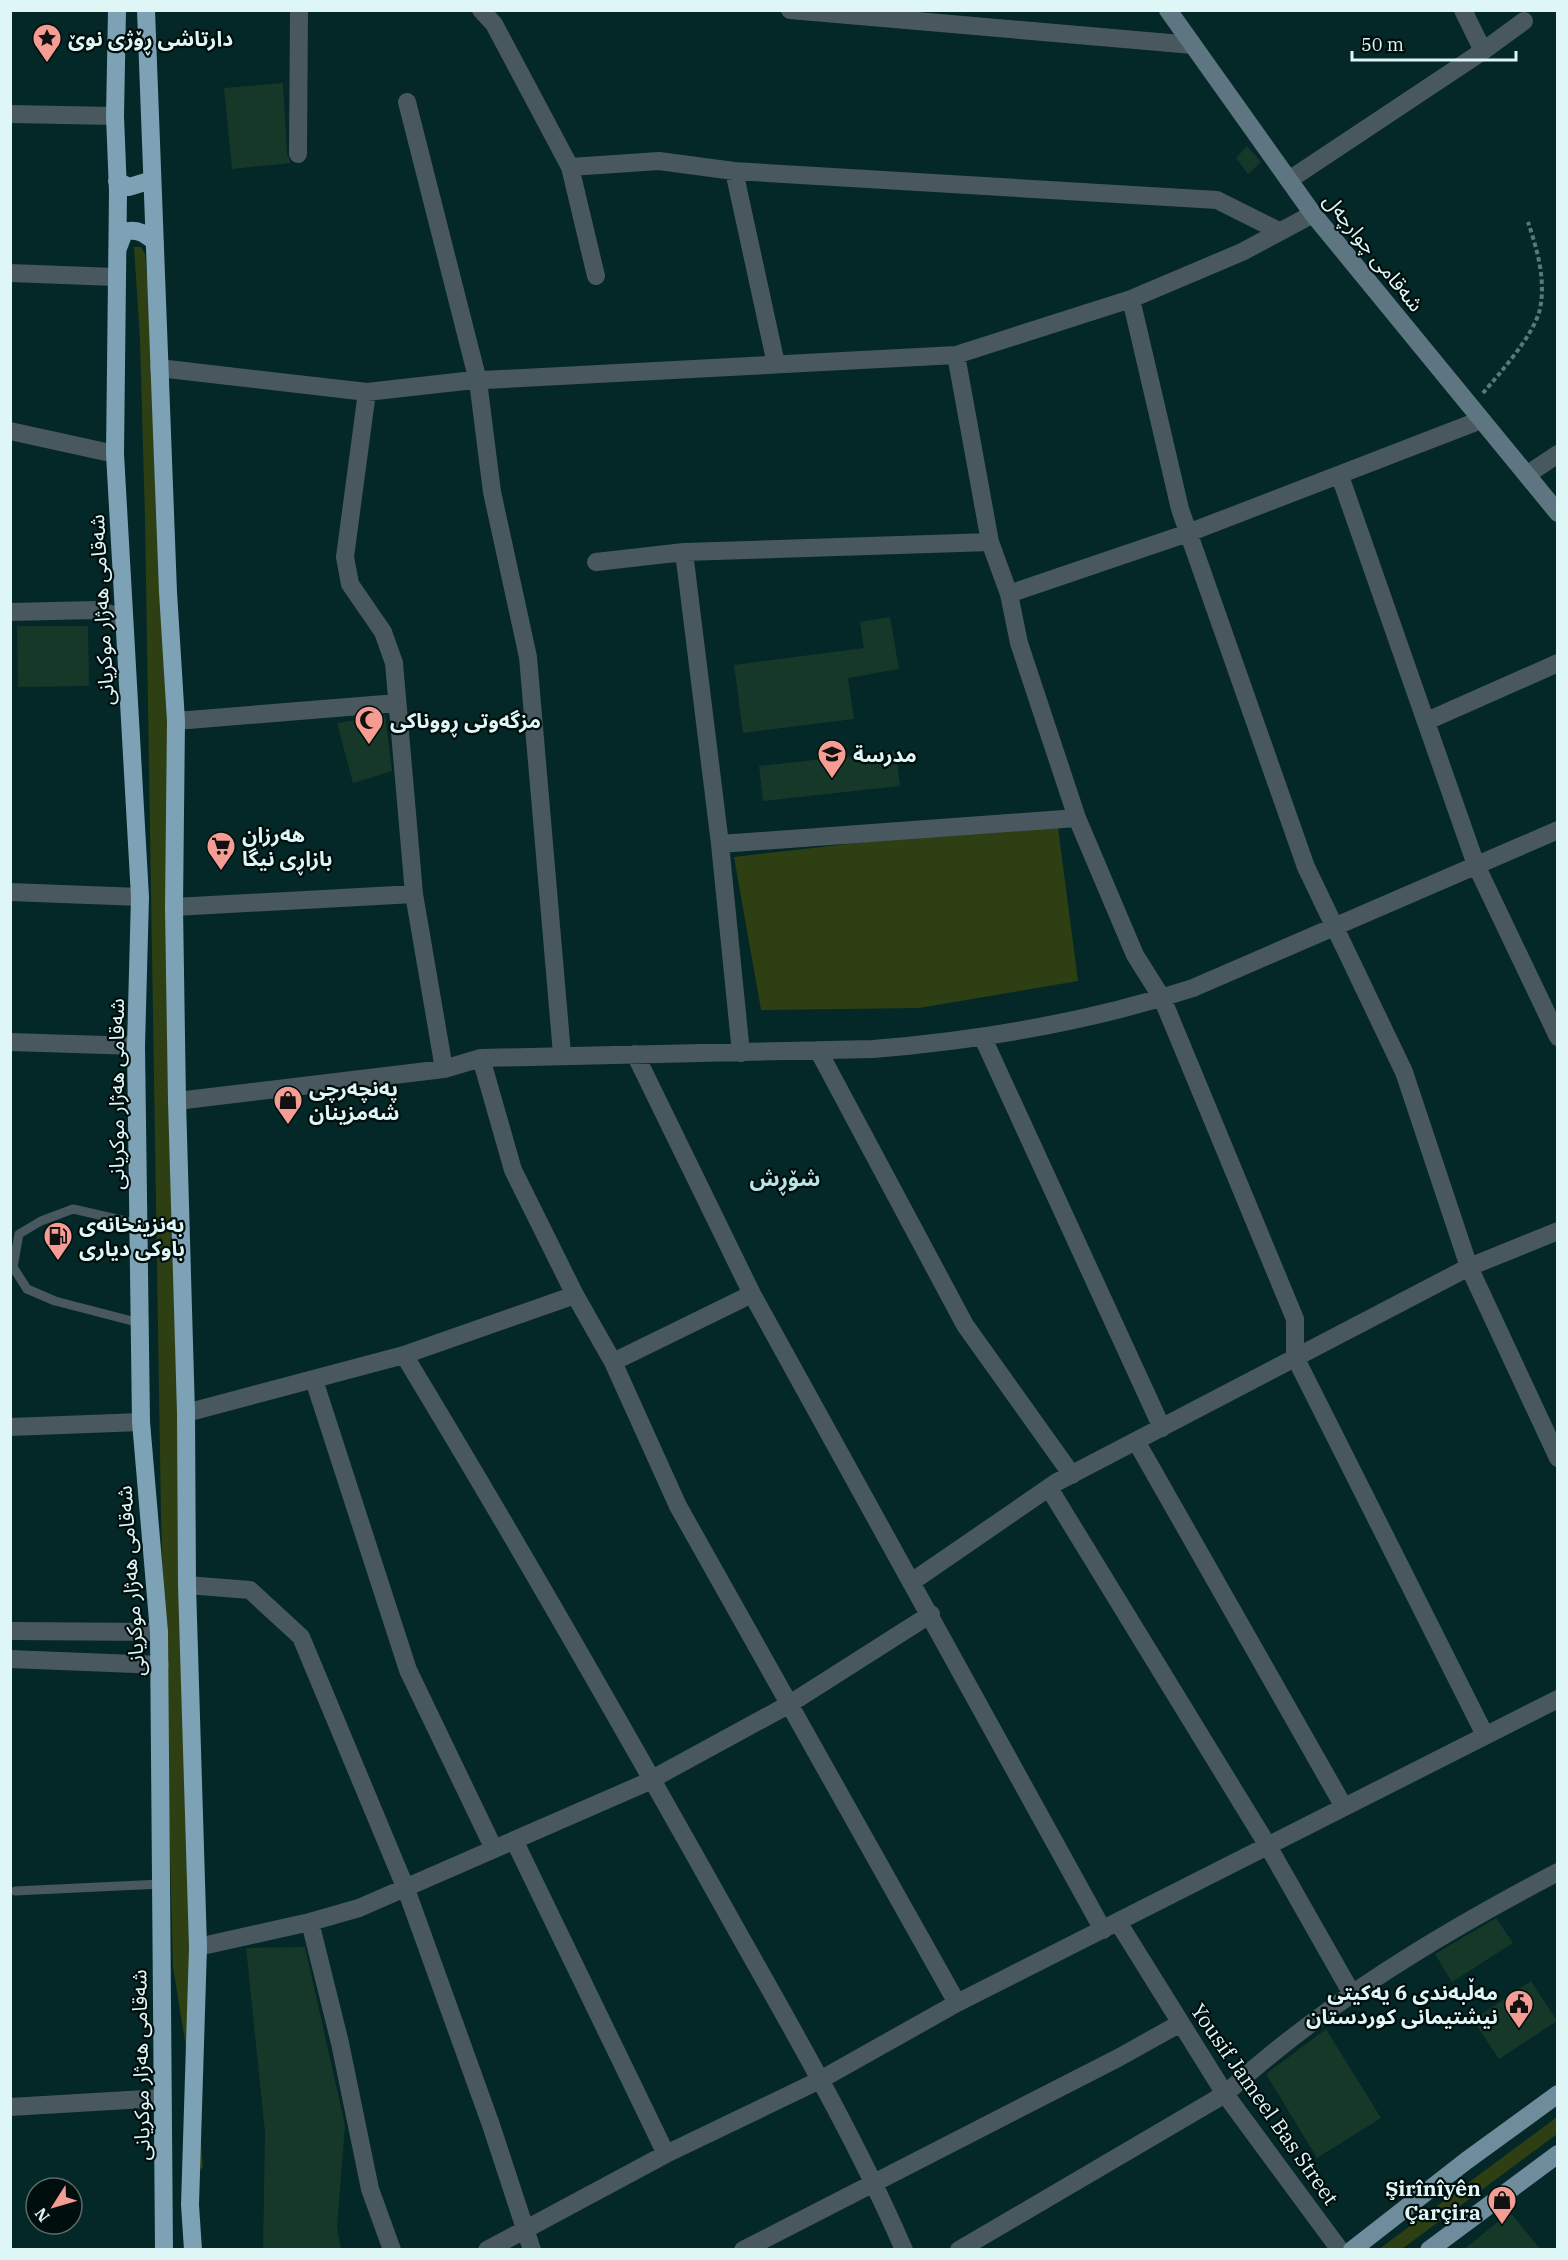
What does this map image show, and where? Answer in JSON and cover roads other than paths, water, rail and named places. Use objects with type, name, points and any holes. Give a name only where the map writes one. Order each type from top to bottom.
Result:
[{"type":"highway","name":"شەقامی ھەژار موکریانی","points":[[117,10],[115,454],[140,897],[136,1047],[141,1422],[160,1665],[164,2250]]},
{"type":"highway","points":[[146,10],[159,368],[176,721],[174,907],[177,1101],[186,1413],[187,1585],[198,1947],[190,2205],[193,2250]]},
{"type":"highway","points":[[117,181],[129,187],[152,180]]},
{"type":"highway","points":[[117,249],[124,232],[129,230],[146,233],[155,242]]},
{"type":"highway","points":[[164,2210],[190,2205]]},
{"type":"main road","name":"شەقامی چوارچەل","points":[[1168,10],[1314,214],[1476,414],[1528,474],[1557,513]]},
{"type":"main road","points":[[1352,2250],[1557,2094]]},
{"type":"main road","points":[[1429,2250],[1557,2154]]},
{"type":"street","points":[[298,154],[299,10]]},
{"type":"street","points":[[481,10],[494,24],[570,166],[596,276]]},
{"type":"street","points":[[790,10],[1193,45]]},
{"type":"street","points":[[1463,10],[1483,51]]},
{"type":"street","points":[[1289,180],[1483,51],[1524,21]]},
{"type":"street","points":[[407,102],[478,381],[492,492],[528,657],[562,1054]]},
{"type":"street","points":[[10,114],[115,116]]},
{"type":"street","points":[[570,166],[659,161],[734,171],[1216,200],[1279,231]]},
{"type":"street","points":[[734,171],[776,364]]},
{"type":"street","points":[[159,368],[367,392],[478,381],[956,355],[1131,298],[1242,252],[1314,214]]},
{"type":"street","points":[[10,273],[115,277]]},
{"type":"street","points":[[1131,298],[1180,509],[1306,867],[1404,1072],[1469,1267],[1557,1458]]},
{"type":"street","points":[[956,355],[990,542],[1009,594],[1019,643],[1077,818],[1135,955],[1161,998],[1295,1319],[1295,1357],[1485,1735]]},
{"type":"street","points":[[367,392],[345,557],[350,584],[383,632],[394,663],[414,894],[444,1069]]},
{"type":"street","points":[[1009,594],[1188,533],[1340,476],[1476,414]]},
{"type":"street","points":[[10,431],[115,454]]},
{"type":"street","points":[[1528,474],[1557,454]]},
{"type":"street","points":[[1340,476],[1476,865],[1557,1037]]},
{"type":"street","points":[[596,562],[684,552],[990,542]]},
{"type":"street","points":[[684,552],[720,844],[741,1053]]},
{"type":"street","points":[[10,612],[96,610],[124,618]]},
{"type":"street","points":[[1427,721],[1557,663]]},
{"type":"street","points":[[176,721],[397,703]]},
{"type":"street","points":[[720,844],[1077,818]]},
{"type":"street","points":[[177,1101],[444,1069],[481,1058],[562,1054],[818,1050],[928,1044],[983,1038],[1059,1023],[1192,988],[1557,830]]},
{"type":"street","points":[[10,892],[140,897]]},
{"type":"street","points":[[174,907],[414,894]]},
{"type":"street","points":[[983,1038],[1162,1428]]},
{"type":"street","points":[[10,1042],[136,1047]]},
{"type":"street","points":[[818,1050],[965,1325],[1072,1475]]},
{"type":"street","name":"Yousif Jameel Bas Street","points":[[635,1054],[752,1294],[931,1614],[1110,1926],[1225,2094],[1340,2250]]},
{"type":"street","points":[[481,1058],[513,1170],[575,1295],[614,1362],[678,1506],[957,2003]]},
{"type":"street","points":[[913,1581],[1049,1488],[1072,1475],[1469,1267],[1557,1231]]},
{"type":"street","points":[[614,1362],[752,1294]]},
{"type":"street","points":[[186,1413],[404,1355],[575,1295]]},
{"type":"street","points":[[404,1355],[483,1485],[652,1779],[820,2080],[875,2183],[904,2250]]},
{"type":"street","points":[[314,1380],[408,1670],[494,1849]]},
{"type":"street","points":[[10,1427],[141,1422]]},
{"type":"street","points":[[1136,1441],[1344,1807]]},
{"type":"street","points":[[1049,1488],[1268,1846],[1352,1994]]},
{"type":"street","points":[[187,1585],[250,1590],[301,1637],[406,1889],[491,2125],[532,2250]]},
{"type":"street","points":[[198,1947],[310,1922],[359,1908],[652,1779],[788,1705],[931,1614]]},
{"type":"street","points":[[10,1631],[159,1632]]},
{"type":"street","points":[[10,1659],[160,1665]]},
{"type":"street","points":[[487,2250],[666,2154],[820,2080],[957,2003],[1485,1735],[1557,1701]]},
{"type":"street","points":[[514,1840],[666,2154]]},
{"type":"street","points":[[959,2250],[1225,2094],[1262,2060],[1352,1994],[1466,1920],[1557,1872]]},
{"type":"street","points":[[310,1922],[340,2043],[370,2189],[392,2250]]},
{"type":"street","points":[[743,2250],[1118,2058],[1179,2024]]},
{"type":"street","points":[[10,2107],[162,2098]]},
{"type":"lane","points":[[139,1224],[73,1209],[41,1221],[19,1234],[14,1267],[27,1288],[55,1301],[140,1323]]},
{"type":"lane","points":[[15,1890],[161,1884]]},
{"type":"place","name":"دارتاشی ڕۆژی نوێ","points":[[47,64]]},
{"type":"place","name":"مزگەوتی ڕووناکی","points":[[369,746]]},
{"type":"place","name":"مدرسة","points":[[832,780]]},
{"type":"place","name":"هەرزان بازاڕی نیگا","points":[[221,872]]},
{"type":"place","name":"پەنچەرچی شەمزینان","points":[[288,1126]]},
{"type":"place","name":"بەنزینخانەی باوکی دیاری","points":[[58,1262]]},
{"type":"place","name":"مەڵبەندی 6 یەکیتی نیشتیمانی کوردستان","points":[[1519,2030]]},
{"type":"place","name":"Şirînîyên Çarçira","points":[[1502,2226]]},
{"type":"district","name":"شۆڕش","points":[[785,1177]]}]
